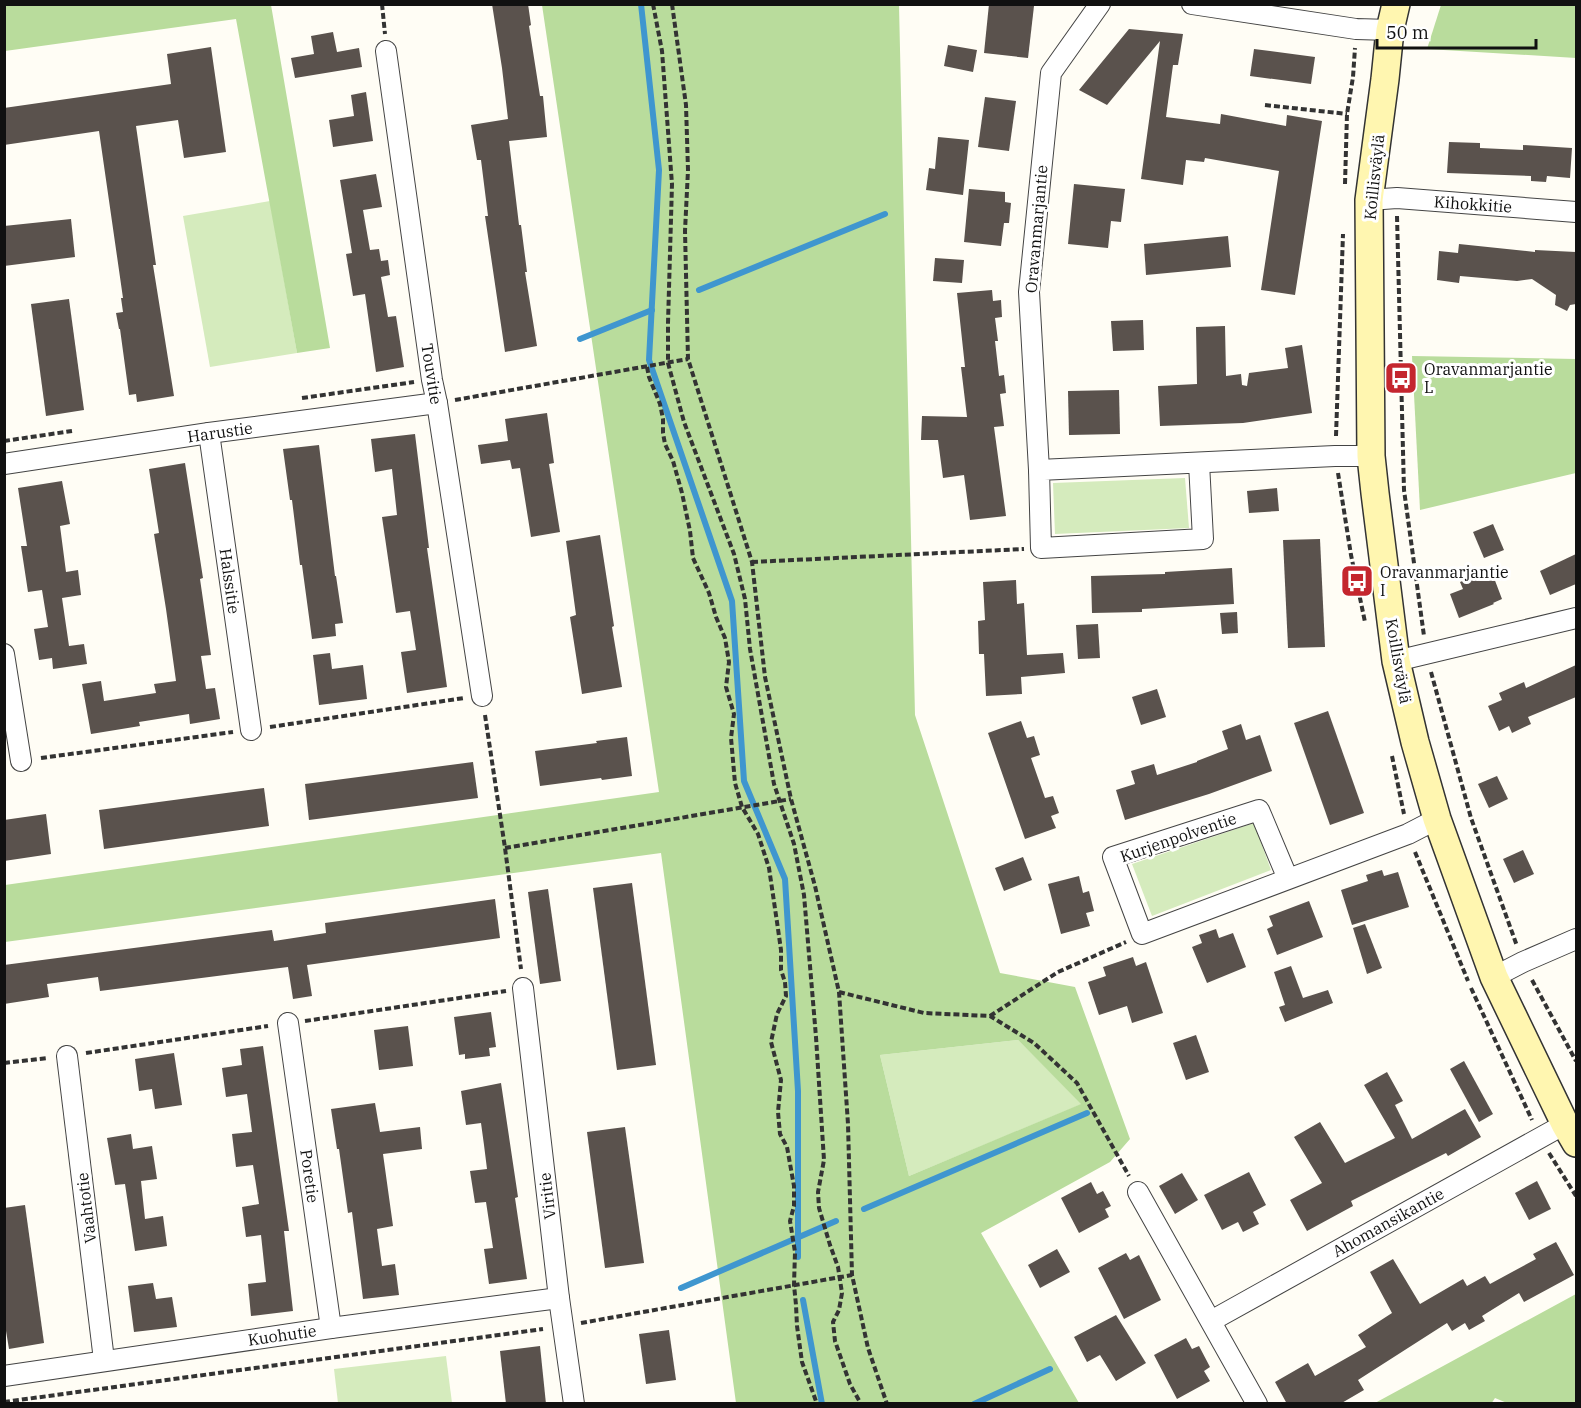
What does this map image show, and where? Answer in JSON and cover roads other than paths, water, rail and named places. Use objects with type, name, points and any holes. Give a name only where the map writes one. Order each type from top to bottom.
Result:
[{"type":"street","name":"Oravanmarjantie","points":[[1100,4],[1051,73],[1029,292],[1041,548],[1203,539],[1199,463]]},
{"type":"street","points":[[1192,4],[1356,29],[1393,17]]},
{"type":"street","name":"Koillisväylä","points":[[1393,17],[1369,200],[1371,456],[1396,661],[1414,742],[1437,819],[1494,977],[1571,1134]]},
{"type":"street","name":"Touvitie","points":[[386,51],[432,380],[482,696]]},
{"type":"street","name":"Kihokkitie","points":[[1369,200],[1396,198],[1576,212]]},
{"type":"street","name":"Harustie","points":[[4,464],[209,433],[437,403]]},
{"type":"street","name":"Halssitie","points":[[209,433],[251,730]]},
{"type":"street","points":[[1039,470],[1371,456]]},
{"type":"street","points":[[1396,661],[1576,618]]},
{"type":"street","points":[[4,654],[21,760]]},
{"type":"street","name":"Kurjenpolventie","points":[[1259,810],[1288,879],[1142,934],[1113,857],[1259,810]]},
{"type":"street","points":[[1288,879],[1408,834],[1437,819]]},
{"type":"street","points":[[1494,977],[1576,939]]},
{"type":"street","name":"Viritie","points":[[523,988],[573,1404]]},
{"type":"street","name":"Poretie","points":[[288,1023],[331,1328]]},
{"type":"street","name":"Vaahtotie","points":[[67,1056],[104,1360]]},
{"type":"street","name":"Ahomansikantie","points":[[1211,1321],[1571,1134]]},
{"type":"street","points":[[1138,1192],[1257,1404]]},
{"type":"street","name":"Kuohutie","points":[[4,1376],[331,1328],[559,1298]]},
{"type":"waterway","points":[[641,4],[659,170],[649,360],[732,601],[744,781],[785,879],[798,1091],[798,1257]]},
{"type":"waterway","points":[[699,290],[885,214]]},
{"type":"waterway","points":[[580,339],[652,310]]},
{"type":"waterway","points":[[864,1209],[1087,1113]]},
{"type":"waterway","points":[[681,1288],[836,1221]]},
{"type":"waterway","points":[[803,1300],[822,1404]]},
{"type":"waterway","points":[[974,1404],[1050,1369]]},
{"type":"place","name":"Oravanmarjantie L","points":[[1401,378]]},
{"type":"place","name":"Oravanmarjantie I","points":[[1357,581]]}]
